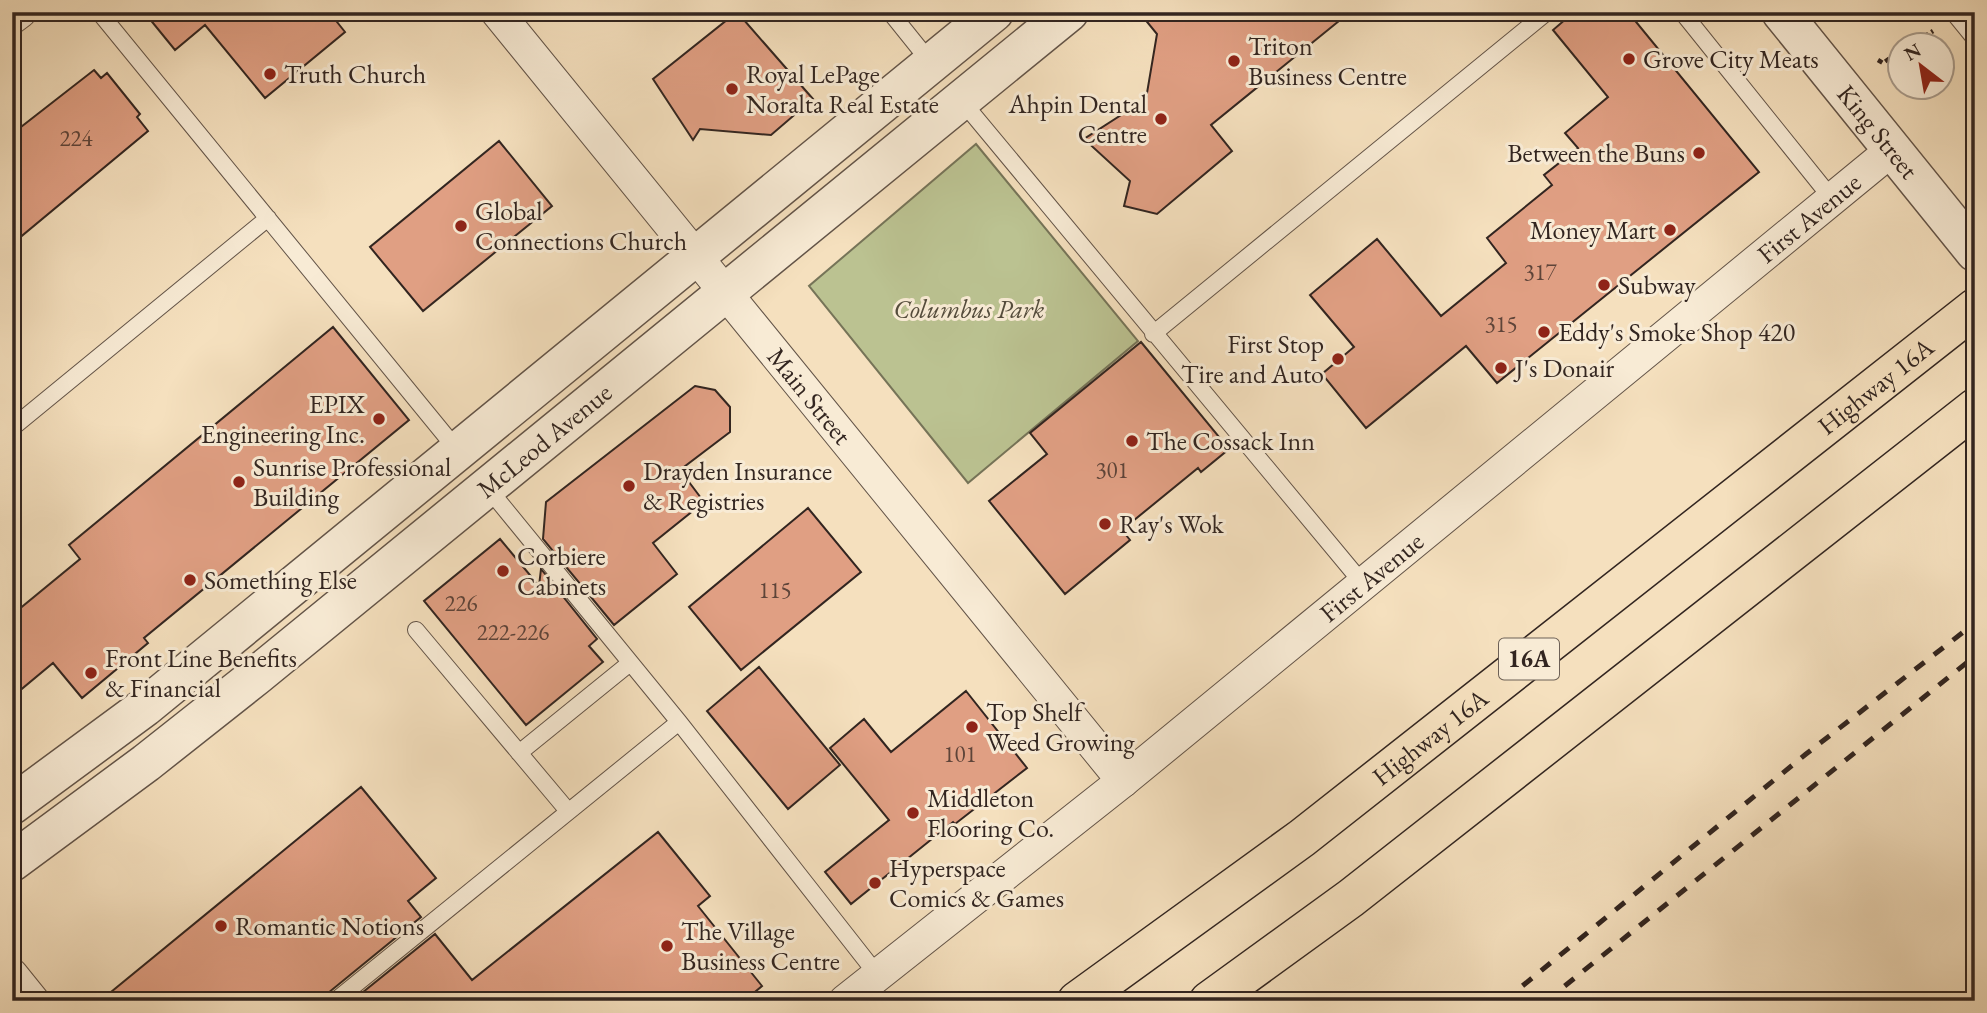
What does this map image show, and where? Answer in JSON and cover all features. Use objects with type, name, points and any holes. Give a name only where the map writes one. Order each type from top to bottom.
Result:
[{"type":"main road","name":"Highway 16A","points":[[1077,1001],[1302,838],[1975,308]]},
{"type":"main road","points":[[1209,1001],[1351,898],[1975,408]]},
{"type":"street","points":[[12,18],[20,12]]},
{"type":"street","name":"Main Street","points":[[497,12],[1123,781]]},
{"type":"street","name":"McLeod Avenue","points":[[12,805],[145,707],[994,12]]},
{"type":"street","name":"McLeod Avenue","points":[[12,862],[146,764],[256,676],[1069,12]]},
{"type":"street","name":"King Street","points":[[1781,12],[1975,252]]},
{"type":"street","name":"First Avenue","points":[[845,1001],[879,977],[1123,781],[1893,149]]},
{"type":"street","points":[[12,975],[33,1001]]},
{"type":"lane","points":[[99,12],[458,452]]},
{"type":"lane","points":[[890,12],[931,63]]},
{"type":"lane","points":[[1153,334],[1546,12]]},
{"type":"lane","points":[[1682,12],[1832,200]]},
{"type":"lane","points":[[1953,12],[1975,40]]},
{"type":"lane","points":[[961,100],[1364,585]]},
{"type":"lane","points":[[12,428],[268,218]]},
{"type":"lane","points":[[486,486],[679,722],[879,977]]},
{"type":"lane","points":[[416,630],[569,811]]},
{"type":"lane","points":[[519,752],[630,663]]},
{"type":"lane","points":[[335,1001],[679,722]]},
{"type":"path","points":[[1878,60],[1885,62]]},
{"type":"green space","name":"Columbus Park","points":[[976,144],[1138,341],[968,483],[809,286]]},
{"type":"building","name":"Truth Church","points":[[144,12],[329,12],[345,32],[265,98],[205,25],[175,50]]},
{"type":"building","name":"Royal LePage Noralta Real Estate","points":[[737,12],[813,99],[771,135],[700,129],[693,140],[653,79]]},
{"type":"building","points":[[1139,12],[1350,12],[1211,125],[1232,151],[1157,214],[1124,206],[1130,181],[1084,139],[1146,99],[1157,34]]},
{"type":"building","points":[[1574,12],[1628,12],[1759,172],[1497,383],[1466,346],[1366,428],[1322,374],[1354,347],[1310,295],[1377,239],[1441,316],[1506,263],[1487,238],[1552,185],[1544,175],[1578,148],[1565,133],[1608,97],[1553,30]]},
{"type":"building","points":[[94,70],[101,78],[107,73],[140,114],[137,117],[148,131],[12,244],[12,134]]},
{"type":"building","name":"Global Connections Church","points":[[499,141],[552,206],[423,311],[370,247]]},
{"type":"building","name":"Sunrise Professional Building","points":[[333,327],[409,420],[144,638],[148,643],[82,698],[53,663],[12,697],[12,615],[80,559],[69,545]]},
{"type":"building","points":[[1141,342],[1229,449],[1201,472],[1198,468],[1122,530],[1130,540],[1065,594],[989,501],[1047,454],[1030,433]]},
{"type":"building","name":"Drayden Insurance & Registries","points":[[695,386],[715,390],[730,407],[730,432],[680,470],[704,502],[653,543],[677,574],[614,625],[543,539],[546,502]]},
{"type":"building","points":[[808,508],[861,572],[741,670],[689,607]]},
{"type":"building","points":[[500,539],[539,586],[541,569],[597,639],[589,646],[603,662],[526,725],[424,601]]},
{"type":"building","points":[[759,667],[840,765],[788,809],[707,711]]},
{"type":"building","points":[[966,691],[1027,768],[955,824],[953,822],[851,904],[825,872],[889,820],[830,748],[864,719],[891,752]]},
{"type":"building","points":[[361,787],[436,878],[408,901],[421,917],[328,993],[325,1001],[100,1001]]},
{"type":"building","points":[[658,832],[710,896],[698,906],[762,986],[744,1001],[352,1001],[435,934],[472,980]]},
{"type":"railway","points":[[1504,1001],[1806,754],[1975,623]]},
{"type":"railway","points":[[1546,1001],[1975,656]]},
{"type":"place","name":"Grove City Meats","points":[[1629,59]]},
{"type":"place","name":"Triton Business Centre","points":[[1234,61]]},
{"type":"place","name":"Truth Church","points":[[270,74]]},
{"type":"place","name":"Royal LePage Noralta Real Estate","points":[[732,89]]},
{"type":"place","name":"Ahpin Dental Centre","points":[[1161,119]]},
{"type":"place","name":"Between the Buns","points":[[1699,153]]},
{"type":"place","name":"Global Connections Church","points":[[461,226]]},
{"type":"place","name":"Money Mart","points":[[1670,230]]},
{"type":"place","name":"Subway","points":[[1604,285]]},
{"type":"place","name":"Eddy's Smoke Shop 420","points":[[1544,332]]},
{"type":"place","name":"First Stop Tire and Auto","points":[[1338,359]]},
{"type":"place","name":"J's Donair","points":[[1501,368]]},
{"type":"place","name":"EPIX Engineering Inc.","points":[[379,419]]},
{"type":"place","name":"The Cossack Inn","points":[[1132,441]]},
{"type":"place","name":"Sunrise Professional Building","points":[[239,482]]},
{"type":"place","name":"Drayden Insurance & Registries","points":[[629,486]]},
{"type":"place","name":"Ray's Wok","points":[[1105,524]]},
{"type":"place","name":"Corbiere Cabinets","points":[[503,571]]},
{"type":"place","name":"Something Else","points":[[190,580]]},
{"type":"place","name":"Front Line Benefits & Financial","points":[[91,673]]},
{"type":"place","name":"Top Shelf Weed Growing","points":[[972,727]]},
{"type":"place","name":"Middleton Flooring Co.","points":[[913,813]]},
{"type":"place","name":"Hyperspace Comics & Games","points":[[875,883]]},
{"type":"place","name":"Romantic Notions","points":[[221,926]]},
{"type":"place","name":"The Village Business Centre","points":[[667,946]]}]
